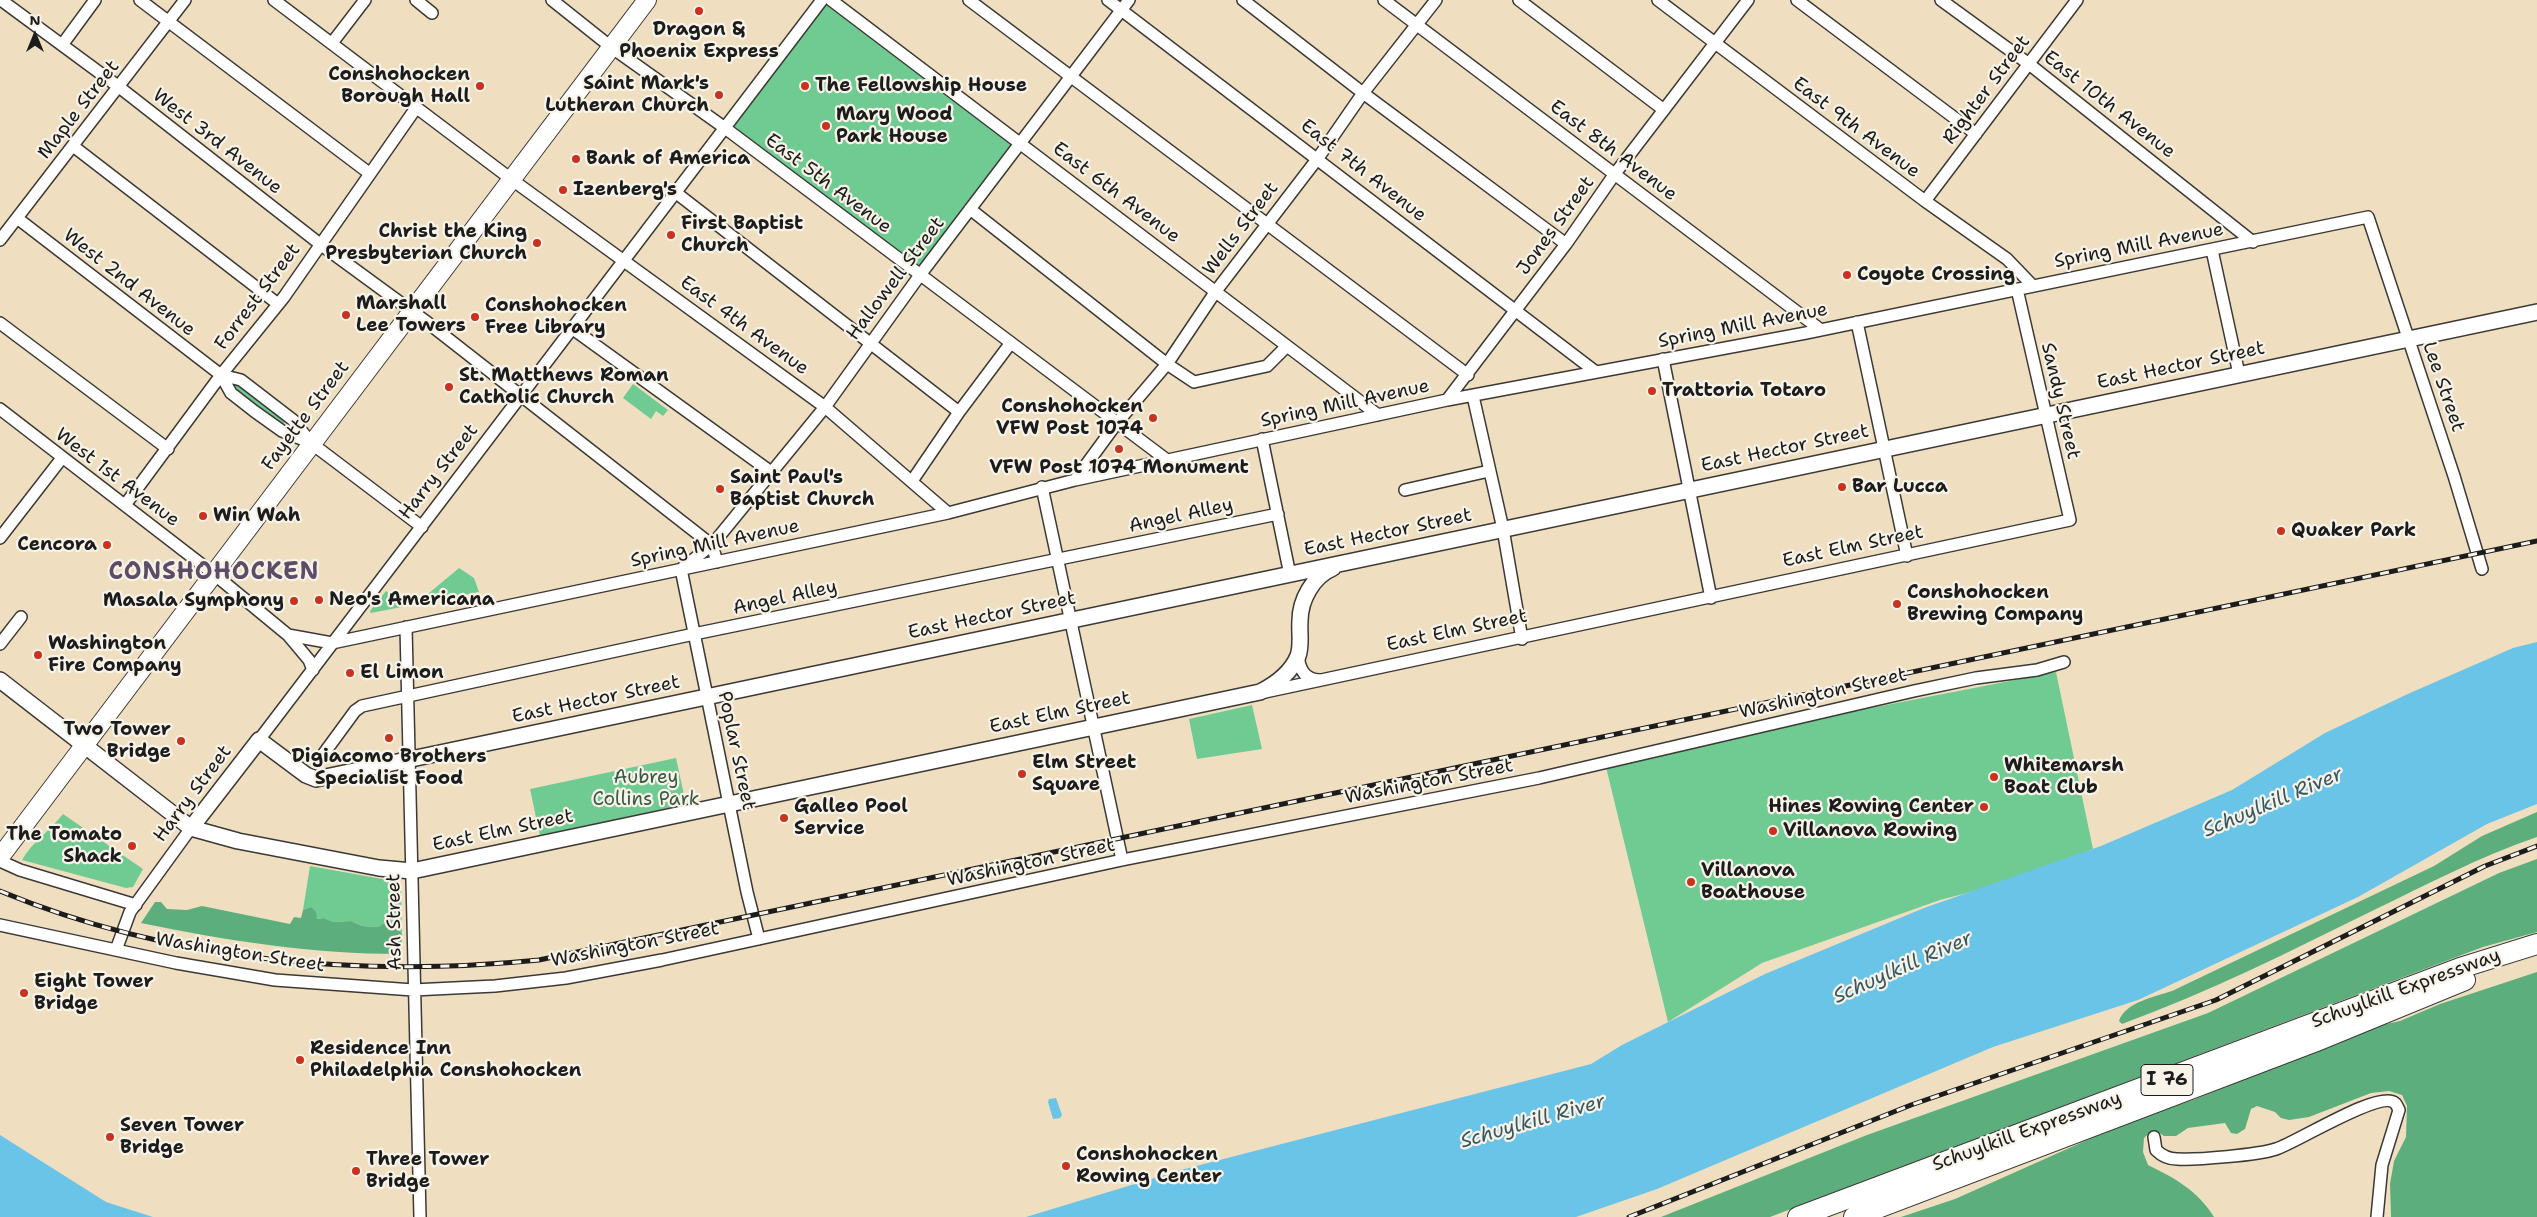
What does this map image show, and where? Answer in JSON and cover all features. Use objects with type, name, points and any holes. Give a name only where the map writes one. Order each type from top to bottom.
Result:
[{"type":"highway","name":"Schuylkill Expressway","points":[[1798,1217],[2460,968],[2537,944]]},
{"type":"highway","name":"Schuylkill Expressway","points":[[1854,1217],[2314,1042],[2460,982],[2537,956]]},
{"type":"main road","name":"Fayette Street","points":[[5,850],[646,0]]},
{"type":"main road","name":"East Hector Street","points":[[259,740],[306,775],[316,779],[409,762],[707,696],[2537,312]]},
{"type":"main road","points":[[1303,602],[1310,588],[1321,575],[1358,559]]},
{"type":"main road","points":[[1260,692],[1280,680],[1292,666],[1298,654],[1303,602],[1301,586],[1290,575]]},
{"type":"main road","name":"East Elm Street","points":[[0,680],[83,747],[191,828],[248,843],[379,868],[412,871],[1260,692]]},
{"type":"main road","name":"Harry Street","points":[[191,828],[259,740]]},
{"type":"street","name":"West 3rd Avenue","points":[[1,0],[119,87],[320,244],[412,311],[712,545]]},
{"type":"street","points":[[62,44],[95,0]]},
{"type":"street","points":[[140,0],[369,173]]},
{"type":"street","name":"Maple Street","points":[[0,240],[185,0]]},
{"type":"street","name":"East 4th Avenue","points":[[274,0],[511,179],[825,407],[948,513]]},
{"type":"street","points":[[332,43],[365,0]]},
{"type":"street","points":[[416,0],[432,13]]},
{"type":"street","name":"East 5th Avenue","points":[[552,0],[611,47],[724,128],[1116,424],[1167,460]]},
{"type":"street","name":"Harry Street","points":[[259,740],[822,0]]},
{"type":"street","name":"East 6th Avenue","points":[[831,0],[1378,415]]},
{"type":"street","points":[[969,0],[1468,375]]},
{"type":"street","name":"East 7th Avenue","points":[[1108,0],[1318,158],[1596,372]]},
{"type":"street","name":"Hallowell Street","points":[[681,569],[712,545],[825,407],[868,344],[1129,0]]},
{"type":"street","points":[[1242,0],[1566,244]]},
{"type":"street","name":"East 8th Avenue","points":[[1384,0],[1821,330]]},
{"type":"street","name":"Wells Street","points":[[1075,480],[1116,424],[1167,364],[1216,291],[1318,158],[1363,93],[1436,0]]},
{"type":"street","points":[[1519,0],[1664,110]]},
{"type":"street","name":"East 9th Avenue","points":[[1658,0],[1925,201],[2006,259],[2032,285]]},
{"type":"street","name":"Jones Street","points":[[1447,400],[1468,375],[1566,244],[1614,175],[1748,0]]},
{"type":"street","points":[[1797,0],[1976,134]]},
{"type":"street","name":"East 10th Avenue","points":[[1941,0],[2029,64],[2253,242]]},
{"type":"street","name":"Righter Street","points":[[1925,201],[2075,1]]},
{"type":"street","name":"Forrest Street","points":[[125,505],[221,375],[278,304],[416,108]]},
{"type":"street","points":[[73,146],[278,304]]},
{"type":"street","points":[[675,192],[868,344],[959,412]]},
{"type":"street","points":[[970,209],[1167,364],[1194,382],[1267,366],[1286,346]]},
{"type":"street","name":"Spring Mill Avenue","points":[[332,643],[948,513],[1042,487],[1447,400],[1821,330],[2368,217]]},
{"type":"street","name":"Lee Street","points":[[2368,217],[2454,476],[2482,569]]},
{"type":"street","name":"West 2nd Avenue","points":[[17,218],[221,375],[231,393],[254,411],[282,431],[311,444]]},
{"type":"street","points":[[2212,250],[2239,374]]},
{"type":"street","name":"Sandy Street","points":[[2017,289],[2070,520]]},
{"type":"street","points":[[1857,322],[1886,449],[1907,556]]},
{"type":"street","points":[[0,323],[168,449]]},
{"type":"street","points":[[573,328],[772,472]]},
{"type":"street","points":[[912,481],[959,412],[1010,344]]},
{"type":"street","points":[[1663,359],[1711,598]]},
{"type":"street","name":"West 2nd Avenue","points":[[221,375],[241,380],[293,420],[311,444]]},
{"type":"street","points":[[1473,396],[1503,529],[1522,639]]},
{"type":"street","name":"West 1st Avenue","points":[[0,409],[214,574],[288,635],[309,660],[313,670]]},
{"type":"street","points":[[1262,439],[1290,575]]},
{"type":"street","points":[[311,444],[422,527]]},
{"type":"street","points":[[1,538],[62,458]]},
{"type":"street","points":[[1405,490],[1490,471]]},
{"type":"street","points":[[1042,487],[1122,860]]},
{"type":"street","name":"Angel Alley","points":[[322,756],[355,711],[362,706],[408,698],[694,634],[1278,514]]},
{"type":"street","name":"East Elm Street","points":[[1260,692],[1522,639],[2070,520]]},
{"type":"street","points":[[712,545],[717,562]]},
{"type":"street","name":"Poplar Street","points":[[681,569],[759,939]]},
{"type":"street","points":[[0,644],[21,617]]},
{"type":"street","name":"Ash Street","points":[[406,627],[413,990],[420,1217]]},
{"type":"street","points":[[288,635],[332,643]]},
{"type":"street","points":[[1298,654],[1301,669],[1307,677],[1315,680],[1327,679]]},
{"type":"street","name":"Washington Street","points":[[0,925],[116,950],[275,980],[413,990],[494,986],[566,978],[759,939],[1122,860],[1539,778],[1914,691],[1976,678],[2037,670],[2064,662]]},
{"type":"street","name":"Harry Street","points":[[116,950],[124,926],[136,905],[191,828]]},
{"type":"street","points":[[0,861],[20,870],[136,905]]},
{"type":"street","points":[[2154,1137],[2156,1150],[2160,1154],[2176,1159],[2258,1153],[2276,1149],[2358,1107],[2390,1101],[2395,1103],[2399,1110],[2382,1165],[2377,1217]]},
{"type":"green space","points":[[822,0],[831,0],[1020,142],[920,275],[725,128]]},
{"type":"green space","points":[[240,383],[288,418],[281,427],[234,389],[235,385]]},
{"type":"green space","points":[[633,384],[668,410],[663,416],[656,411],[651,419],[623,398]]},
{"type":"green space","points":[[459,568],[474,578],[479,592],[371,613],[370,611],[386,591],[400,601],[422,599]]},
{"type":"green space","name":"Villanova Rowing","points":[[2056,672],[2093,849],[1994,886],[1940,900],[1762,963],[1668,1022],[1605,763],[1696,742]]},
{"type":"green space","points":[[1252,705],[1262,749],[1197,759],[1189,719]]},
{"type":"green space","name":"Aubrey Collins Park","points":[[676,758],[686,804],[540,836],[530,789]]},
{"type":"green space","points":[[2537,812],[2537,837],[2455,871],[2218,985],[2122,1024],[2119,1021],[2127,1009],[2141,1001],[2172,991],[2434,866],[2482,836]]},
{"type":"green space","points":[[63,814],[143,869],[133,887],[126,888],[22,860]]},
{"type":"green space","points":[[2537,859],[2537,932],[2483,947],[1770,1217],[1661,1217],[1867,1135],[2208,1013],[2499,873]]},
{"type":"green space","points":[[310,866],[399,882],[401,887],[402,934],[392,923],[384,923],[378,927],[362,926],[351,921],[333,922],[324,918],[316,919],[311,907],[303,910]]},
{"type":"green space","points":[[155,902],[161,902],[167,909],[187,910],[202,906],[290,924],[294,917],[301,918],[303,910],[311,907],[316,912],[317,919],[324,918],[333,922],[351,921],[362,926],[378,927],[384,923],[392,923],[402,934],[401,954],[303,949],[206,935],[141,923]]},
{"type":"green space","points":[[2537,972],[2537,1217],[2391,1217],[2390,1184],[2394,1161],[2406,1137],[2407,1106],[2402,1095],[2389,1091],[2371,1093],[2309,1117],[2289,1120],[2281,1118],[2275,1112],[2257,1106],[2251,1109],[2245,1129],[2237,1134],[2231,1133],[2225,1123],[2188,1128],[2176,1136],[2164,1136],[2158,1132],[2150,1132],[2144,1138],[2143,1152],[2148,1165],[2185,1186],[2201,1200],[2214,1217],[1901,1217],[1955,1199],[2123,1124],[2193,1100],[2377,1026],[2400,1021],[2440,1004]]},
{"type":"water","name":"Schuylkill River","points":[[2537,642],[2537,804],[2487,824],[2358,897],[2138,1000],[1993,1047],[1657,1189],[1576,1217],[1026,1217],[1181,1170],[1591,1064],[1622,1045],[1765,974],[1924,908],[2101,846],[2232,790],[2325,733],[2513,648]]},
{"type":"water","points":[[1056,1098],[1062,1115],[1060,1118],[1053,1119],[1048,1102],[1049,1099]]},
{"type":"water","points":[[0,1135],[106,1202],[153,1217],[0,1217]]},
{"type":"railway","points":[[0,891],[64,915],[130,934],[197,948],[265,958],[334,965],[403,967],[539,960],[2537,541]]},
{"type":"railway","points":[[1629,1217],[1911,1105],[2216,1000],[2485,866],[2537,846]]},
{"type":"place","name":"Dragon & Phoenix Express","points":[[699,11]]},
{"type":"place","name":"Conshohocken Borough Hall","points":[[480,86]]},
{"type":"place","name":"The Fellowship House","points":[[805,86]]},
{"type":"place","name":"Saint Mark's Lutheran Church","points":[[719,95]]},
{"type":"place","name":"Mary Wood Park House","points":[[826,126]]},
{"type":"place","name":"Bank of America","points":[[576,159]]},
{"type":"place","name":"Izenberg's","points":[[563,190]]},
{"type":"place","name":"First Baptist Church","points":[[671,235]]},
{"type":"place","name":"Christ the King Presbyterian Church","points":[[537,243]]},
{"type":"place","name":"Coyote Crossing","points":[[1847,275]]},
{"type":"place","name":"Marshall Lee Towers","points":[[346,315]]},
{"type":"place","name":"Conshohocken Free Library","points":[[475,317]]},
{"type":"place","name":"St. Matthews Roman Catholic Church","points":[[449,387]]},
{"type":"place","name":"Trattoria Totaro","points":[[1652,391]]},
{"type":"place","name":"Conshohocken VFW Post 1074","points":[[1153,418]]},
{"type":"place","name":"VFW Post 1074 Monument","points":[[1119,449]]},
{"type":"place","name":"Bar Lucca","points":[[1842,487]]},
{"type":"place","name":"Saint Paul's Baptist Church","points":[[720,489]]},
{"type":"place","name":"Win Wah","points":[[203,516]]},
{"type":"place","name":"Quaker Park","points":[[2281,531]]},
{"type":"place","name":"Cencora","points":[[107,545]]},
{"type":"place","name":"Neo's Americana","points":[[319,600]]},
{"type":"place","name":"Masala Symphony","points":[[294,601]]},
{"type":"place","name":"Conshohocken Brewing Company","points":[[1897,604]]},
{"type":"place","name":"Washington Fire Company","points":[[38,655]]},
{"type":"place","name":"El Limon","points":[[350,673]]},
{"type":"place","name":"Digiacomo Brothers Specialist Food","points":[[389,738]]},
{"type":"place","name":"Two Tower Bridge","points":[[181,741]]},
{"type":"place","name":"Elm Street Square","points":[[1022,774]]},
{"type":"place","name":"Whitemarsh Boat Club","points":[[1994,777]]},
{"type":"place","name":"Hines Rowing Center","points":[[1984,807]]},
{"type":"place","name":"Galleo Pool Service","points":[[784,818]]},
{"type":"place","name":"Villanova Rowing","points":[[1773,831]]},
{"type":"place","name":"The Tomato Shack","points":[[132,846]]},
{"type":"place","name":"Villanova Boathouse","points":[[1691,882]]},
{"type":"place","name":"Eight Tower Bridge","points":[[24,993]]},
{"type":"place","name":"Residence Inn Philadelphia Conshohocken","points":[[300,1060]]},
{"type":"place","name":"Seven Tower Bridge","points":[[110,1137]]},
{"type":"place","name":"Conshohocken Rowing Center","points":[[1066,1166]]},
{"type":"place","name":"Three Tower Bridge","points":[[356,1171]]},
{"type":"district","name":"CONSHOHOCKEN","points":[[214,573]]}]
